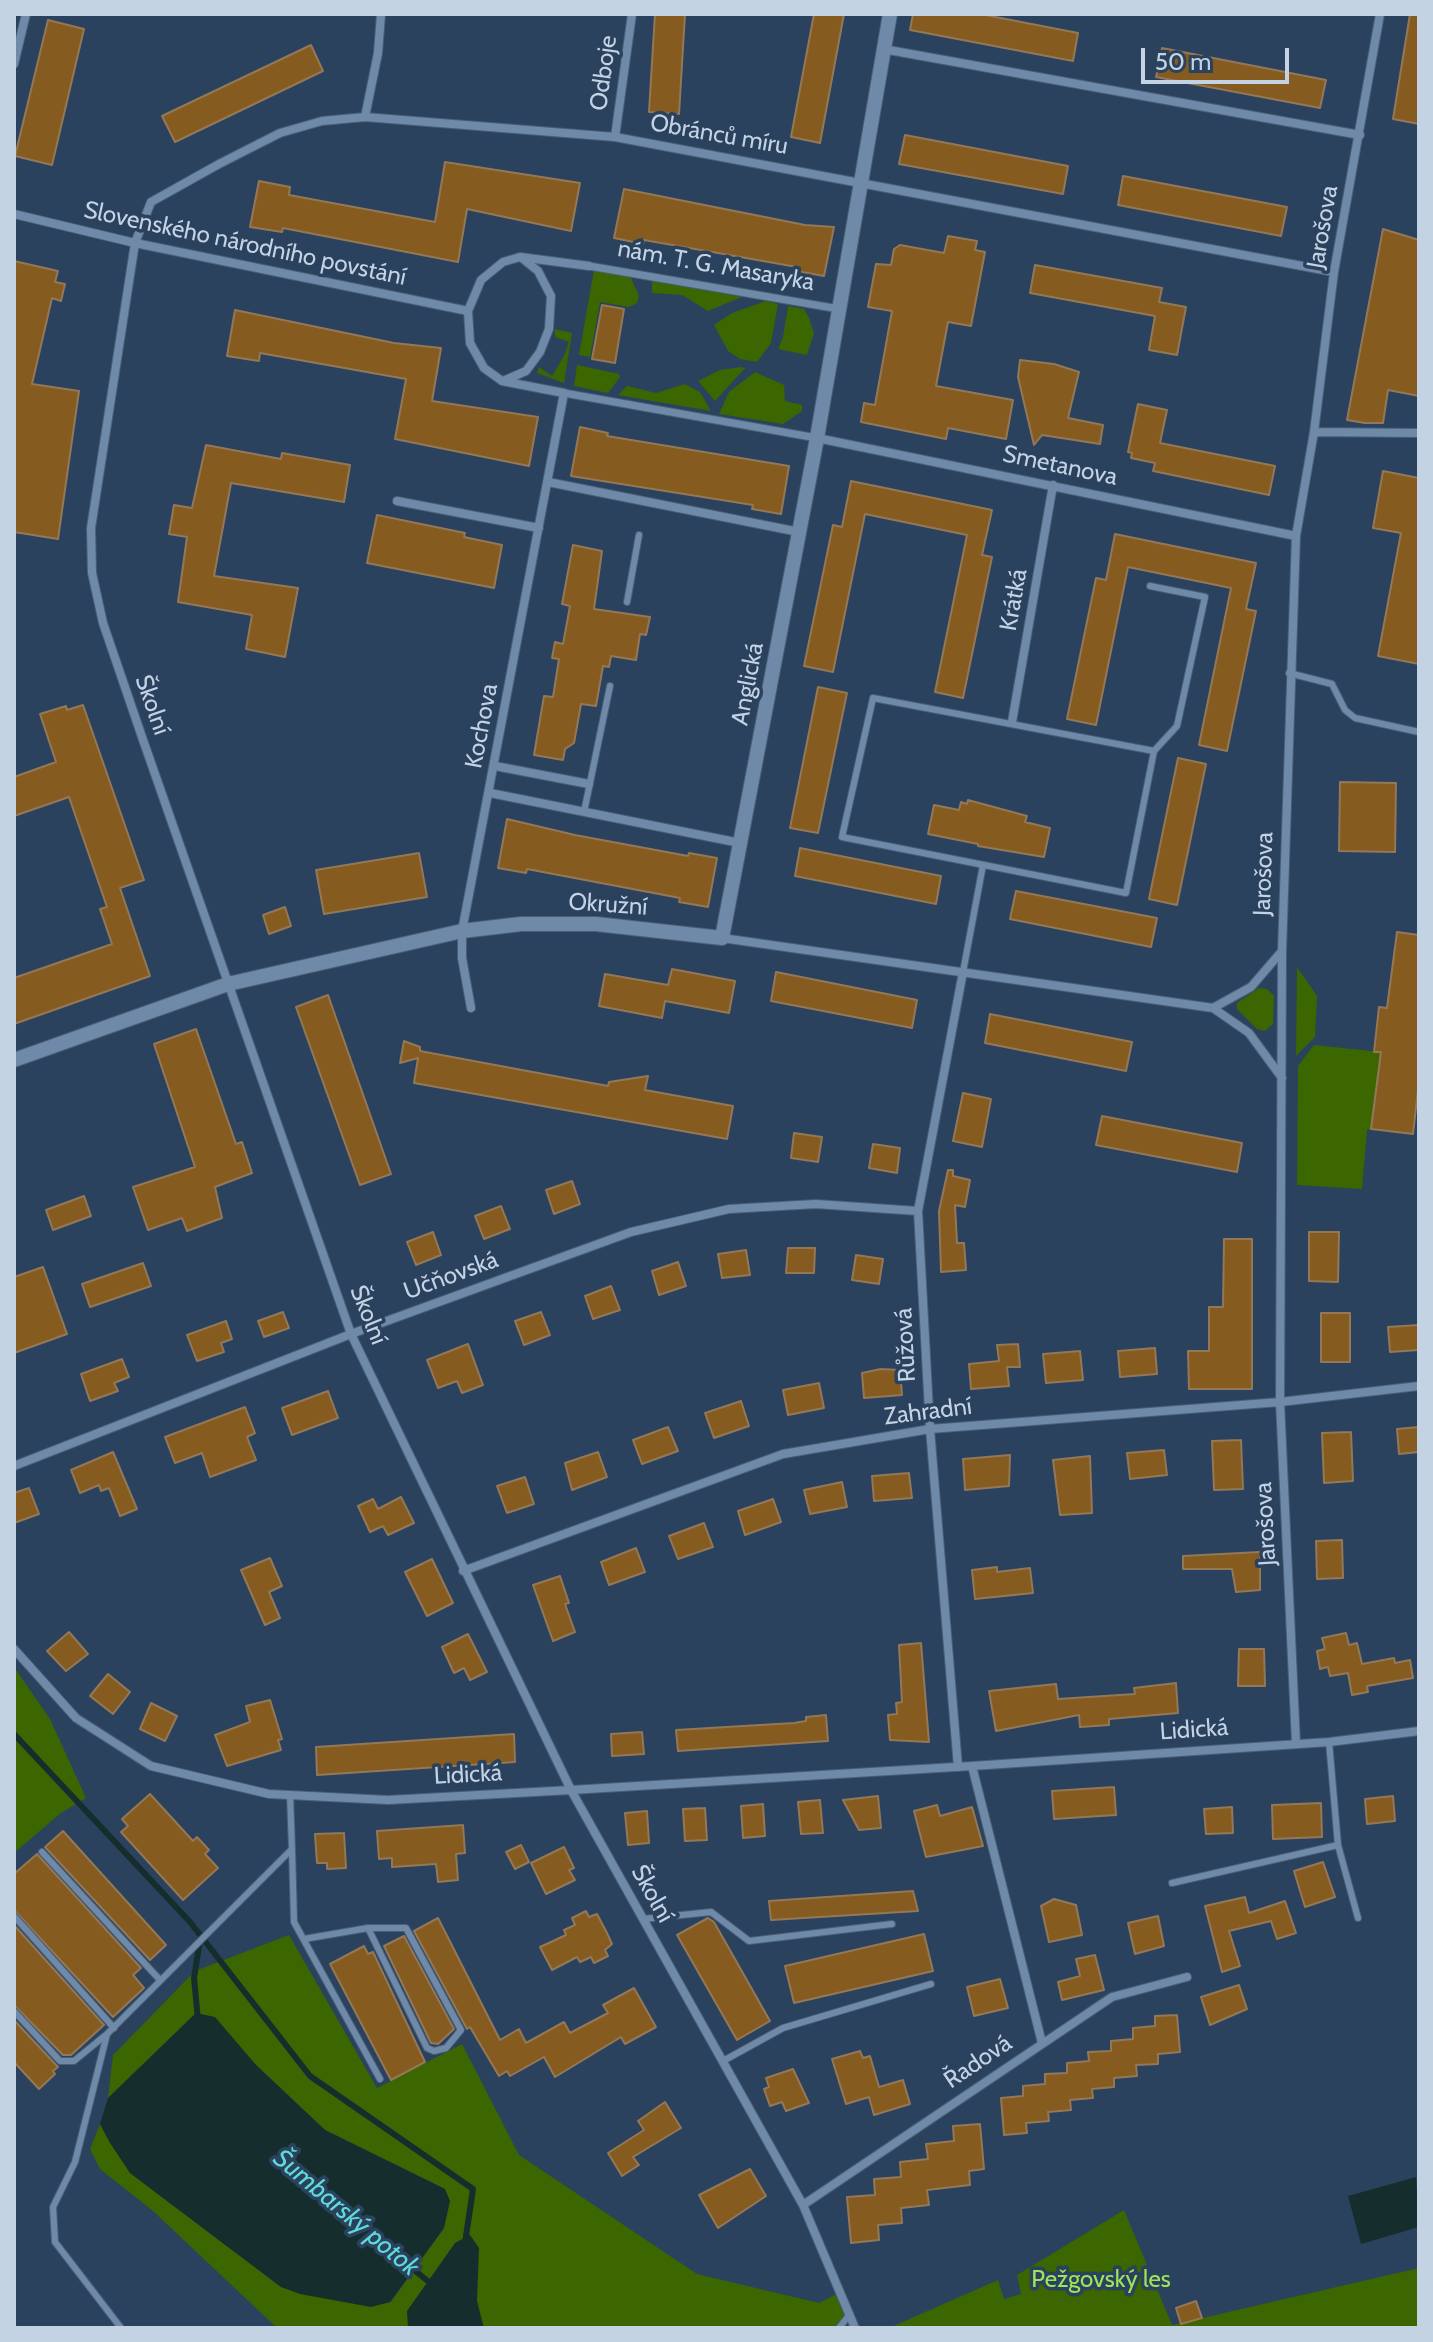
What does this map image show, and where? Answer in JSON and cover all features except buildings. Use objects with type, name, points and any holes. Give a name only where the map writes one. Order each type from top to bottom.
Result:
[{"type":"street","points":[[14,64],[26,14]]},
{"type":"street","points":[[365,117],[378,53],[381,14]]},
{"type":"street","name":"Odboje","points":[[615,137],[632,14]]},
{"type":"street","points":[[839,309],[890,14]]},
{"type":"street","name":"Jarošova","points":[[1296,1743],[1280,1402],[1282,951],[1289,673],[1296,536],[1314,432],[1334,272],[1380,14]]},
{"type":"street","points":[[883,49],[1360,135]]},
{"type":"street","name":"Obránců míru","points":[[135,243],[151,202],[219,164],[280,133],[322,121],[365,117],[615,137],[1334,272]]},
{"type":"street","name":"Slovenského národního povstání","points":[[14,214],[135,243],[468,311]]},
{"type":"street","name":"Školní","points":[[135,243],[91,528],[92,573],[125,688],[351,1334],[571,1790],[803,2205],[855,2328]]},
{"type":"street","points":[[502,381],[526,371],[540,352],[549,329],[551,296],[538,271],[520,257],[503,262],[481,280],[468,311],[470,343],[484,368],[502,381],[817,438]]},
{"type":"street","name":"nám. T. G. Masaryka","points":[[520,257],[839,309],[817,438]]},
{"type":"street","name":"Kochova","points":[[471,1008],[462,958],[462,931],[564,393]]},
{"type":"street","points":[[1314,432],[1419,433]]},
{"type":"street","name":"Smetanova","points":[[817,438],[1296,536]]},
{"type":"street","name":"Anglická","points":[[722,938],[817,438]]},
{"type":"street","points":[[548,482],[799,532]]},
{"type":"street","name":"Krátká","points":[[1012,722],[1053,485]]},
{"type":"street","points":[[397,501],[539,528]]},
{"type":"street","points":[[495,766],[589,784]]},
{"type":"street","points":[[490,793],[740,843]]},
{"type":"street","name":"Okružní","points":[[14,1060],[228,984],[462,931],[521,924],[596,924],[722,938],[1213,1008],[1249,1033],[1282,1078]]},
{"type":"street","points":[[1213,1008],[1251,987],[1282,951]]},
{"type":"street","name":"Růžová","points":[[958,1767],[930,1429],[918,1211],[963,972]]},
{"type":"street","name":"Učňovská","points":[[14,1466],[351,1334],[631,1232],[729,1209],[816,1204],[918,1211]]},
{"type":"street","name":"Zahradní","points":[[463,1571],[783,1454],[930,1429],[1280,1402],[1419,1386]]},
{"type":"street","name":"Lidická","points":[[14,1649],[76,1718],[151,1766],[269,1794],[388,1800],[571,1790],[1329,1742],[1419,1731]]},
{"type":"street","points":[[972,1766],[1042,2043]]},
{"type":"street","name":"Řadová","points":[[803,2205],[1112,1997],[1187,1977]]},
{"type":"lane","points":[[627,602],[639,535]]},
{"type":"lane","points":[[1150,586],[1205,597],[1177,726],[1154,751],[1126,893],[842,837],[873,698],[1154,751]]},
{"type":"lane","points":[[1289,673],[1332,684],[1345,710],[1355,718],[1419,732]]},
{"type":"lane","points":[[584,812],[610,686]]},
{"type":"lane","points":[[963,972],[983,865]]},
{"type":"lane","points":[[1329,1742],[1338,1845],[1358,1918]]},
{"type":"lane","points":[[290,1794],[294,1922],[380,2079]]},
{"type":"lane","points":[[1172,1883],[1338,1845]]},
{"type":"lane","points":[[14,2011],[60,2061],[74,2061],[114,2028],[212,1926],[292,1849]]},
{"type":"lane","points":[[42,1852],[160,1980]]},
{"type":"lane","points":[[643,1919],[711,1912],[749,1941],[761,1942],[892,1924]]},
{"type":"lane","points":[[14,1916],[114,2028]]},
{"type":"lane","points":[[304,1939],[368,1928],[406,1928],[461,2030],[446,2048],[434,2051],[427,2048],[368,1928]]},
{"type":"lane","points":[[723,2061],[783,2028],[931,1984]]},
{"type":"lane","points":[[107,2034],[75,2162],[53,2207],[52,2224],[55,2242],[121,2328]]},
{"type":"lane","points":[[839,2328],[850,2314]]},
{"type":"green space","points":[[594,270],[631,278],[639,296],[637,303],[629,307],[600,302],[590,357],[579,355]]},
{"type":"green space","points":[[652,281],[742,297],[708,311],[682,295],[652,293]]},
{"type":"green space","points":[[766,301],[778,304],[771,343],[757,362],[740,359],[728,351],[714,325],[732,313]]},
{"type":"green space","points":[[788,306],[804,309],[809,318],[814,333],[807,355],[778,349]]},
{"type":"green space","points":[[555,329],[572,333],[564,383],[537,373],[539,367],[552,376],[564,356],[569,342],[555,337]]},
{"type":"green space","points":[[577,365],[619,374],[620,377],[608,393],[574,386]]},
{"type":"green space","points":[[745,368],[715,401],[698,381],[720,370]]},
{"type":"green space","points":[[755,372],[784,385],[785,401],[802,405],[802,411],[783,424],[719,414],[729,392]]},
{"type":"green space","points":[[685,384],[700,392],[711,411],[618,395],[627,386],[656,393]]},
{"type":"green space","points":[[1297,967],[1317,996],[1315,1037],[1296,1056]]},
{"type":"green space","points":[[1259,988],[1267,989],[1274,996],[1273,1024],[1265,1031],[1257,1029],[1237,1009],[1237,1003]]},
{"type":"green space","points":[[1314,1045],[1381,1052],[1371,1129],[1367,1130],[1362,1189],[1297,1185],[1298,1066]]},
{"type":"green space","points":[[14,1667],[50,1719],[86,1798],[61,1813],[14,1853]]},
{"type":"green space","points":[[289,1935],[377,2088],[462,2044],[519,2155],[697,2274],[819,2303],[841,2292],[850,2314],[839,2328],[277,2328],[153,2211],[100,2169],[90,2149],[100,2124],[130,2173],[281,2287],[371,2306],[391,2302],[444,2228],[445,2189],[325,2130],[256,2065],[215,2018],[196,2013],[108,2098],[113,2055],[195,1971]]},
{"type":"green space","name":"Pežgovský les","points":[[1124,2210],[1172,2325],[1419,2268],[1419,2328],[889,2328],[998,2280],[1004,2299],[1021,2294],[1017,2275]]},
{"type":"water","points":[[196,2013],[215,2017],[256,2065],[325,2130],[445,2189],[450,2201],[444,2228],[390,2302],[371,2307],[300,2294],[281,2287],[130,2173],[100,2124],[108,2098]]},
{"type":"water","points":[[1416,2177],[1419,2227],[1361,2244],[1348,2196]]},
{"type":"water","points":[[470,2235],[479,2248],[477,2301],[484,2328],[408,2328],[407,2311],[455,2243]]},
{"type":"waterway","points":[[14,1734],[190,1922],[310,2076],[473,2189],[465,2243]]},
{"type":"waterway","name":"Šumbarský potok","points":[[198,2020],[194,1978],[200,1940]]},
{"type":"waterway","name":"Šumbarský potok","points":[[408,2265],[434,2286]]}]
